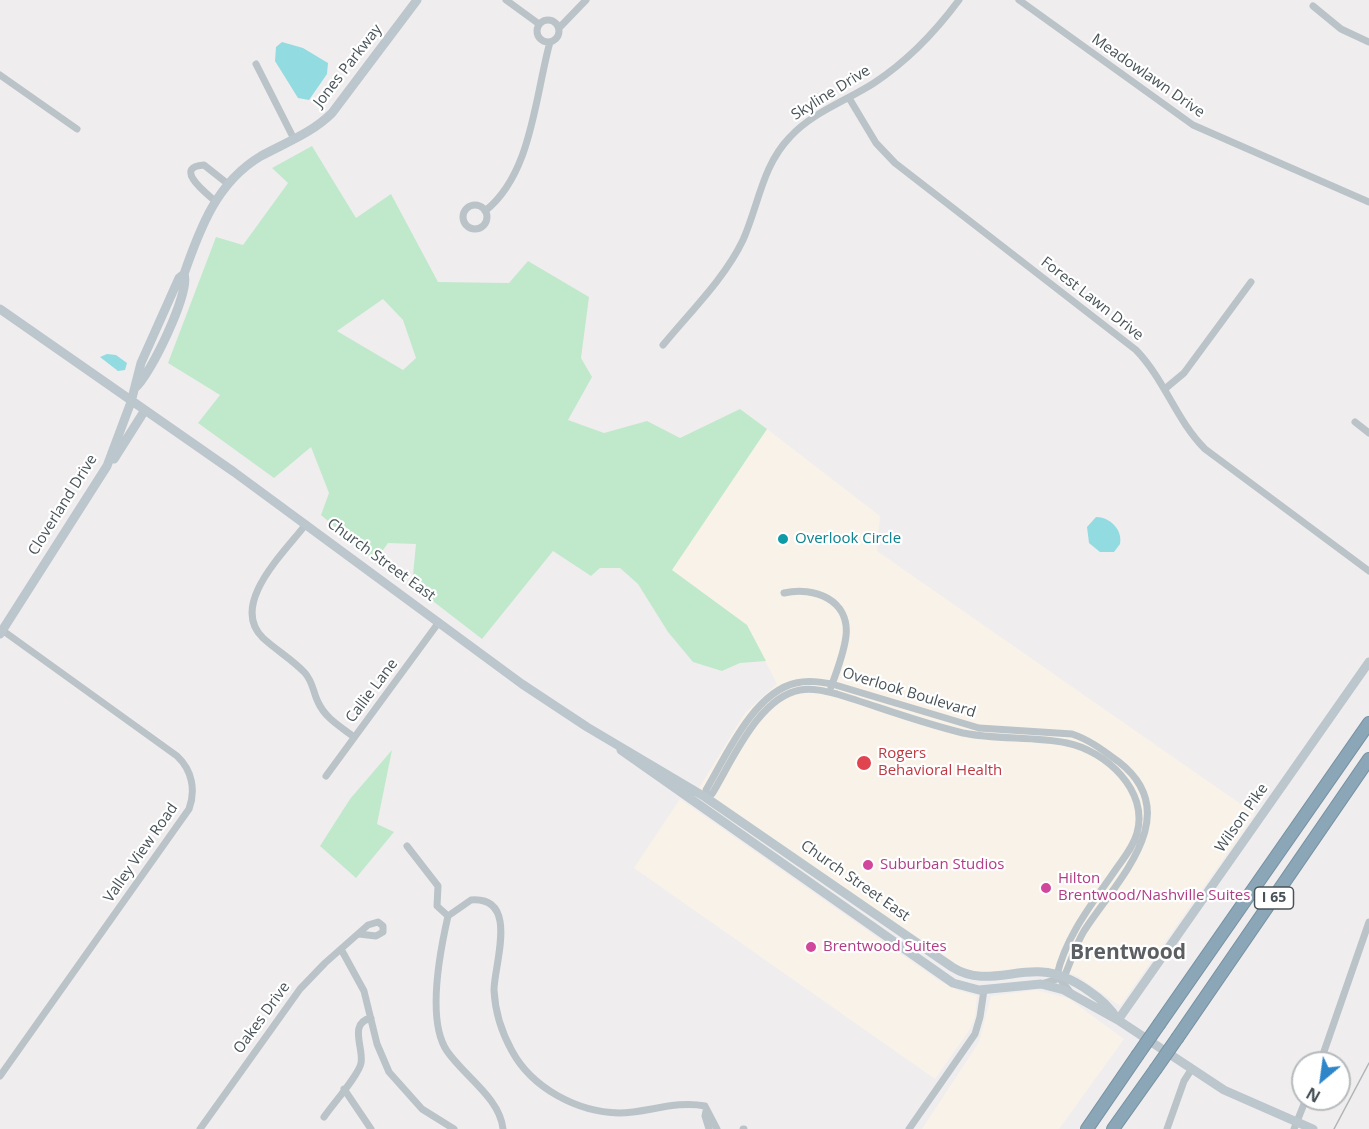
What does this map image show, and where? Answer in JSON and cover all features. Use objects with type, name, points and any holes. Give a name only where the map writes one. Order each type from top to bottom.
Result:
[{"type":"highway","name":"I 65","points":[[1088,1129],[1369,723]]},
{"type":"highway","name":"I 65","points":[[1115,1129],[1369,759]]},
{"type":"main road","name":"Jones Parkway","points":[[131,402],[137,374],[155,330],[179,278],[184,274],[199,231],[215,201],[228,184],[258,158],[322,123],[345,100],[417,0]]},
{"type":"main road","points":[[0,309],[131,402]]},
{"type":"main road","name":"Church Street East","points":[[131,402],[306,524],[531,690],[613,743],[706,795],[961,973],[983,978],[1040,972],[1061,977],[1082,986],[1110,1006],[1118,1020]]},
{"type":"main road","name":"Cloverland Drive","points":[[1,632],[102,474],[131,402]]},
{"type":"main road","points":[[102,474],[145,410]]},
{"type":"main road","name":"Wilson Pike","points":[[1118,1020],[1369,662]]},
{"type":"main road","name":"Church Street East","points":[[613,743],[631,759],[736,829],[943,976],[965,988],[984,990],[1041,984],[1072,994],[1118,1020],[1232,1095],[1296,1126],[1313,1129]]},
{"type":"street","points":[[506,0],[539,24]]},
{"type":"street","points":[[485,211],[502,195],[522,158],[550,42],[558,38],[559,28],[585,0]]},
{"type":"street","name":"Skyline Drive","points":[[663,345],[735,254],[750,220],[763,179],[781,148],[812,118],[874,83],[904,59],[958,0]]},
{"type":"street","name":"Meadowlawn Drive","points":[[1019,0],[1192,125],[1369,202]]},
{"type":"street","points":[[1313,6],[1341,29],[1369,42]]},
{"type":"street","points":[[539,24],[550,20],[559,28]]},
{"type":"street","points":[[539,24],[537,30],[539,37],[550,42]]},
{"type":"street","points":[[256,64],[294,138]]},
{"type":"street","points":[[0,75],[77,129]]},
{"type":"street","name":"Forest Lawn Drive","points":[[849,98],[876,143],[895,163],[1129,344],[1153,369],[1166,388],[1185,426],[1205,449],[1369,571]]},
{"type":"street","points":[[215,201],[194,183],[192,171],[204,165],[228,184]]},
{"type":"street","points":[[1166,388],[1184,373],[1251,282]]},
{"type":"street","points":[[1355,422],[1369,433]]},
{"type":"street","points":[[306,524],[260,586],[252,601],[251,612],[254,626],[262,637],[306,675],[324,713],[354,737]]},
{"type":"street","points":[[784,593],[797,590],[818,593],[828,597],[840,610],[845,622],[846,637],[831,688]]},
{"type":"street","name":"Callie Lane","points":[[326,776],[439,622]]},
{"type":"street","name":"Valley View Road","points":[[0,1076],[189,809],[193,791],[189,772],[177,756],[1,632]]},
{"type":"street","name":"Overlook Boulevard","points":[[706,795],[712,794],[754,725],[776,701],[801,690],[831,688],[979,728],[1072,734],[1084,738],[1135,776],[1147,806],[1145,837],[1141,848],[1077,943],[1061,977]]},
{"type":"street","points":[[406,846],[437,884],[439,891],[437,906],[448,916]]},
{"type":"street","points":[[503,1129],[502,1120],[490,1101],[448,1052],[439,1032],[436,1016],[438,984],[448,916],[463,903],[475,899],[489,905],[499,914],[502,928],[495,984],[497,1009],[512,1051],[527,1072],[540,1084],[566,1100],[602,1110],[619,1113],[694,1104],[705,1106],[709,1129]]},
{"type":"street","points":[[1324,1051],[1369,922]]},
{"type":"street","name":"Oakes Drive","points":[[200,1129],[300,989],[341,948],[359,934]]},
{"type":"street","points":[[341,948],[362,985],[382,1056],[398,1084],[429,1115],[454,1129]]},
{"type":"street","points":[[1041,984],[1061,977],[1072,994]]},
{"type":"street","points":[[909,1129],[975,1034],[984,990]]},
{"type":"street","points":[[324,1117],[361,1063],[359,1028],[364,1020],[371,1018]]},
{"type":"street","points":[[1167,1129],[1184,1082],[1191,1070]]},
{"type":"street","points":[[344,1089],[371,1129]]},
{"type":"street","points":[[706,1111],[711,1114],[717,1129]]},
{"type":"street","points":[[1296,1126],[1302,1111]]},
{"type":"shaded area","points":[[767,429],[880,516],[877,551],[1255,814],[1120,1006],[1079,977],[1062,970],[1034,967],[978,973],[959,966],[698,790],[745,713],[777,684],[747,625],[672,570]]},
{"type":"shaded area","points":[[680,799],[938,980],[957,990],[977,996],[975,1017],[970,1029],[935,1079],[634,868]]},
{"type":"shaded area","points":[[1036,990],[1068,998],[1124,1039],[1059,1129],[922,1129],[979,1042],[991,996]]},
{"type":"green space","points":[[312,146],[356,218],[391,194],[438,282],[509,283],[528,261],[589,297],[581,358],[592,377],[568,420],[604,433],[647,421],[680,438],[740,409],[767,429],[672,570],[747,625],[766,661],[740,663],[722,671],[693,662],[668,632],[638,584],[620,568],[600,568],[591,576],[553,551],[482,639],[412,585],[416,544],[388,543],[375,561],[321,515],[329,493],[311,447],[274,478],[198,423],[220,395],[168,363],[216,237],[243,245],[288,183],[272,168]],"holes":[[[383,299],[403,320],[416,358],[403,370],[337,331]]]},
{"type":"green space","points":[[392,750],[377,824],[394,832],[356,878],[320,846],[350,799]]},
{"type":"water","points":[[282,42],[303,48],[328,63],[327,74],[309,100],[298,98],[275,61],[276,47]]},
{"type":"water","points":[[107,354],[116,355],[127,363],[125,370],[118,371],[100,357]]},
{"type":"water","points":[[1096,517],[1106,519],[1117,529],[1120,544],[1114,552],[1100,552],[1089,543],[1087,527]]},
{"type":"railway","points":[[1334,1129],[1369,1063]]},
{"type":"place","name":"Overlook Circle","points":[[783,539]]},
{"type":"place","name":"Rogers Behavioral Health","points":[[864,763]]},
{"type":"place","name":"Suburban Studios","points":[[868,865]]},
{"type":"place","name":"Hilton Brentwood/Nashville Suites","points":[[1046,888]]},
{"type":"place","name":"Brentwood Suites","points":[[811,947]]},
{"type":"district","name":"Brentwood","points":[[1128,953]]}]
